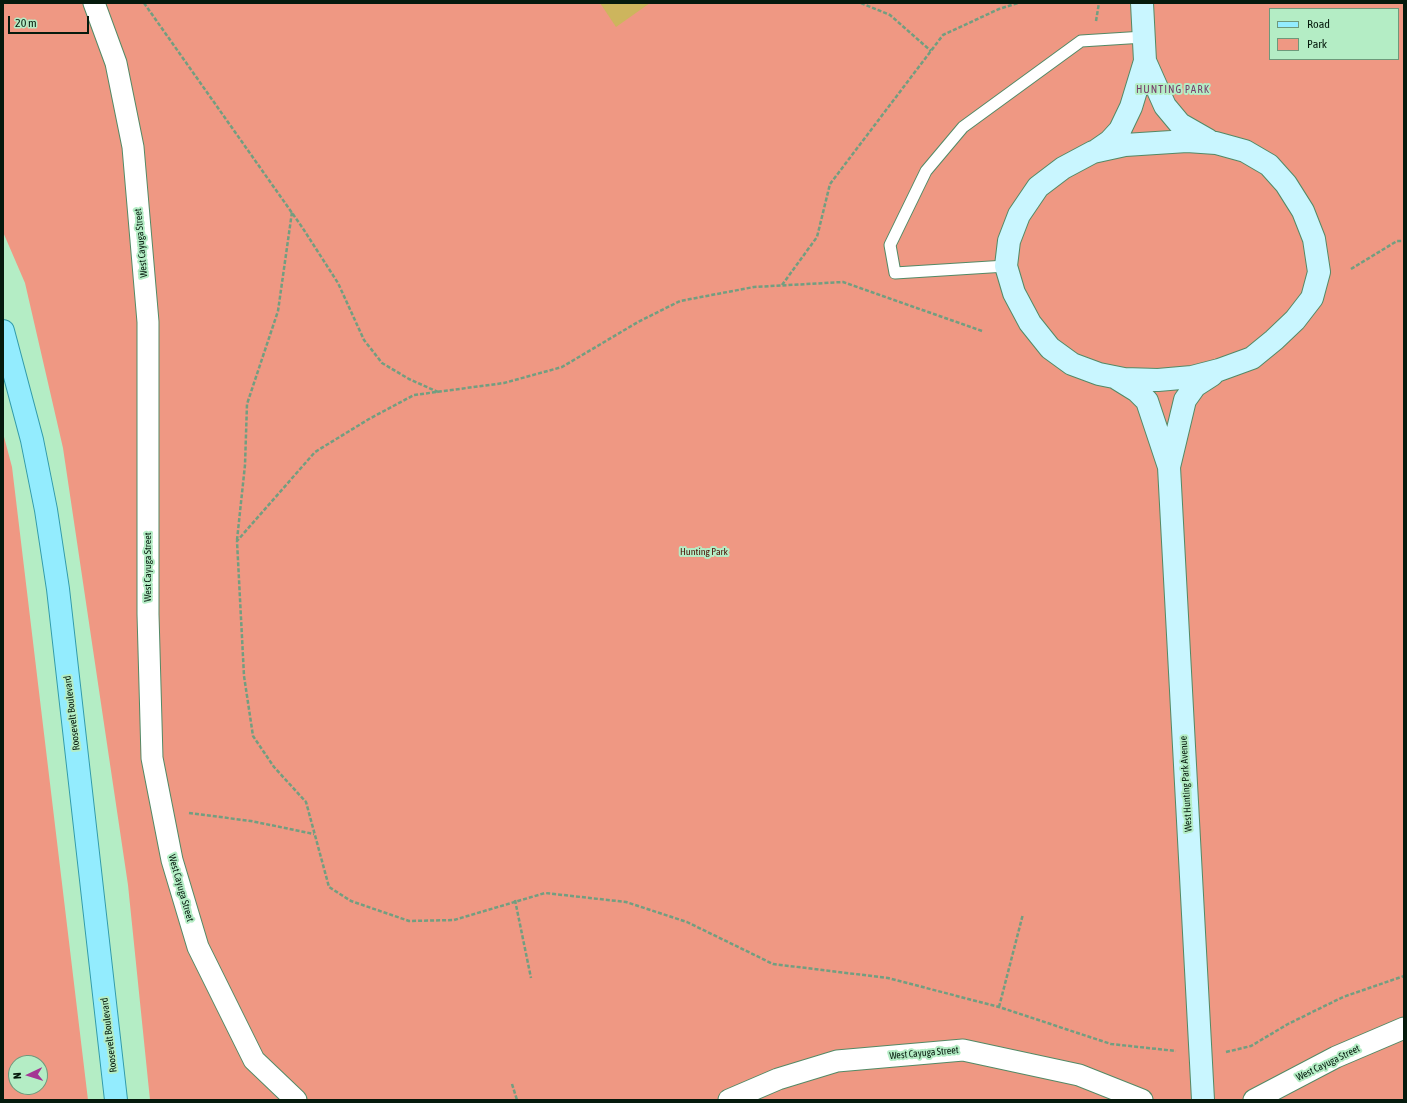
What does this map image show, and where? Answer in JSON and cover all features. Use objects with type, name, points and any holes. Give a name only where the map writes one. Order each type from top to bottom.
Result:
[{"type":"main road","name":"West Hunting Park Avenue","points":[[1142,3],[1145,61],[1131,107],[1120,130],[1110,141],[1063,168],[1038,187],[1019,215],[1009,241],[1006,266],[1014,293],[1030,323],[1050,348],[1072,364],[1099,374],[1124,379],[1192,377],[1219,370],[1252,358],[1274,340],[1295,320],[1312,298],[1319,272],[1314,240],[1309,226],[1303,212],[1286,184],[1269,165],[1245,151],[1216,143],[1195,134],[1180,124],[1165,106],[1145,61]]},
{"type":"main road","name":"West Hunting Park Avenue","points":[[1093,152],[1125,145],[1156,142],[1187,140],[1216,143]]},
{"type":"main road","name":"Roosevelt Boulevard","points":[[3,330],[32,440],[48,518],[58,589],[116,1100]]},
{"type":"main road","name":"West Hunting Park Avenue","points":[[1169,467],[1185,400],[1195,386],[1219,370]]},
{"type":"main road","name":"West Hunting Park Avenue","points":[[1113,376],[1137,390],[1147,401],[1169,467],[1203,1100]]},
{"type":"street","name":"West Cayuga Street","points":[[94,3],[116,63],[133,147],[148,322],[148,614],[152,758],[172,860],[198,947],[254,1060],[296,1100]]},
{"type":"street","name":"West Cayuga Street","points":[[1254,1100],[1336,1057],[1404,1028]]},
{"type":"street","name":"West Cayuga Street","points":[[729,1100],[778,1079],[837,1060],[963,1050],[1079,1075],[1142,1100]]},
{"type":"lane","points":[[1006,266],[895,273],[890,245],[926,171],[963,127],[1081,41],[1144,37]]},
{"type":"path","points":[[144,3],[292,212],[338,284],[364,340],[382,363],[409,379],[438,392]]},
{"type":"path","points":[[861,3],[890,15],[931,51]]},
{"type":"path","points":[[782,285],[817,237],[830,184],[943,34],[999,9],[1018,3]]},
{"type":"path","points":[[1096,22],[1099,3]]},
{"type":"path","points":[[292,212],[278,311],[247,404],[245,465],[237,541],[244,676],[253,736],[274,767],[306,802],[329,887],[351,901],[409,921],[454,920],[515,900],[545,893],[626,902],[687,922],[773,964],[888,978],[999,1007],[1111,1044],[1178,1051]]},
{"type":"path","points":[[1351,269],[1397,241],[1404,241]]},
{"type":"path","points":[[237,541],[315,452],[369,419],[414,395],[504,383],[562,367],[638,322],[680,301],[754,287],[843,282],[982,331]]},
{"type":"path","points":[[186,813],[251,821],[314,834]]},
{"type":"path","points":[[515,900],[531,978]]},
{"type":"path","points":[[999,1007],[1023,914]]},
{"type":"path","points":[[1222,1053],[1251,1046],[1288,1024],[1343,997],[1404,976]]},
{"type":"path","points":[[512,1084],[517,1100]]},
{"type":"green space","name":"Hunting Park","points":[[3,3],[1404,3],[1404,1100],[150,1100],[128,885],[63,448],[25,283],[3,232]]},
{"type":"green space","points":[[3,433],[12,467],[88,1100],[3,1100]]},
{"type":"shaded area","points":[[600,3],[650,3],[616,27]]},
{"type":"district","name":"HUNTING PARK","points":[[1173,90]]}]
